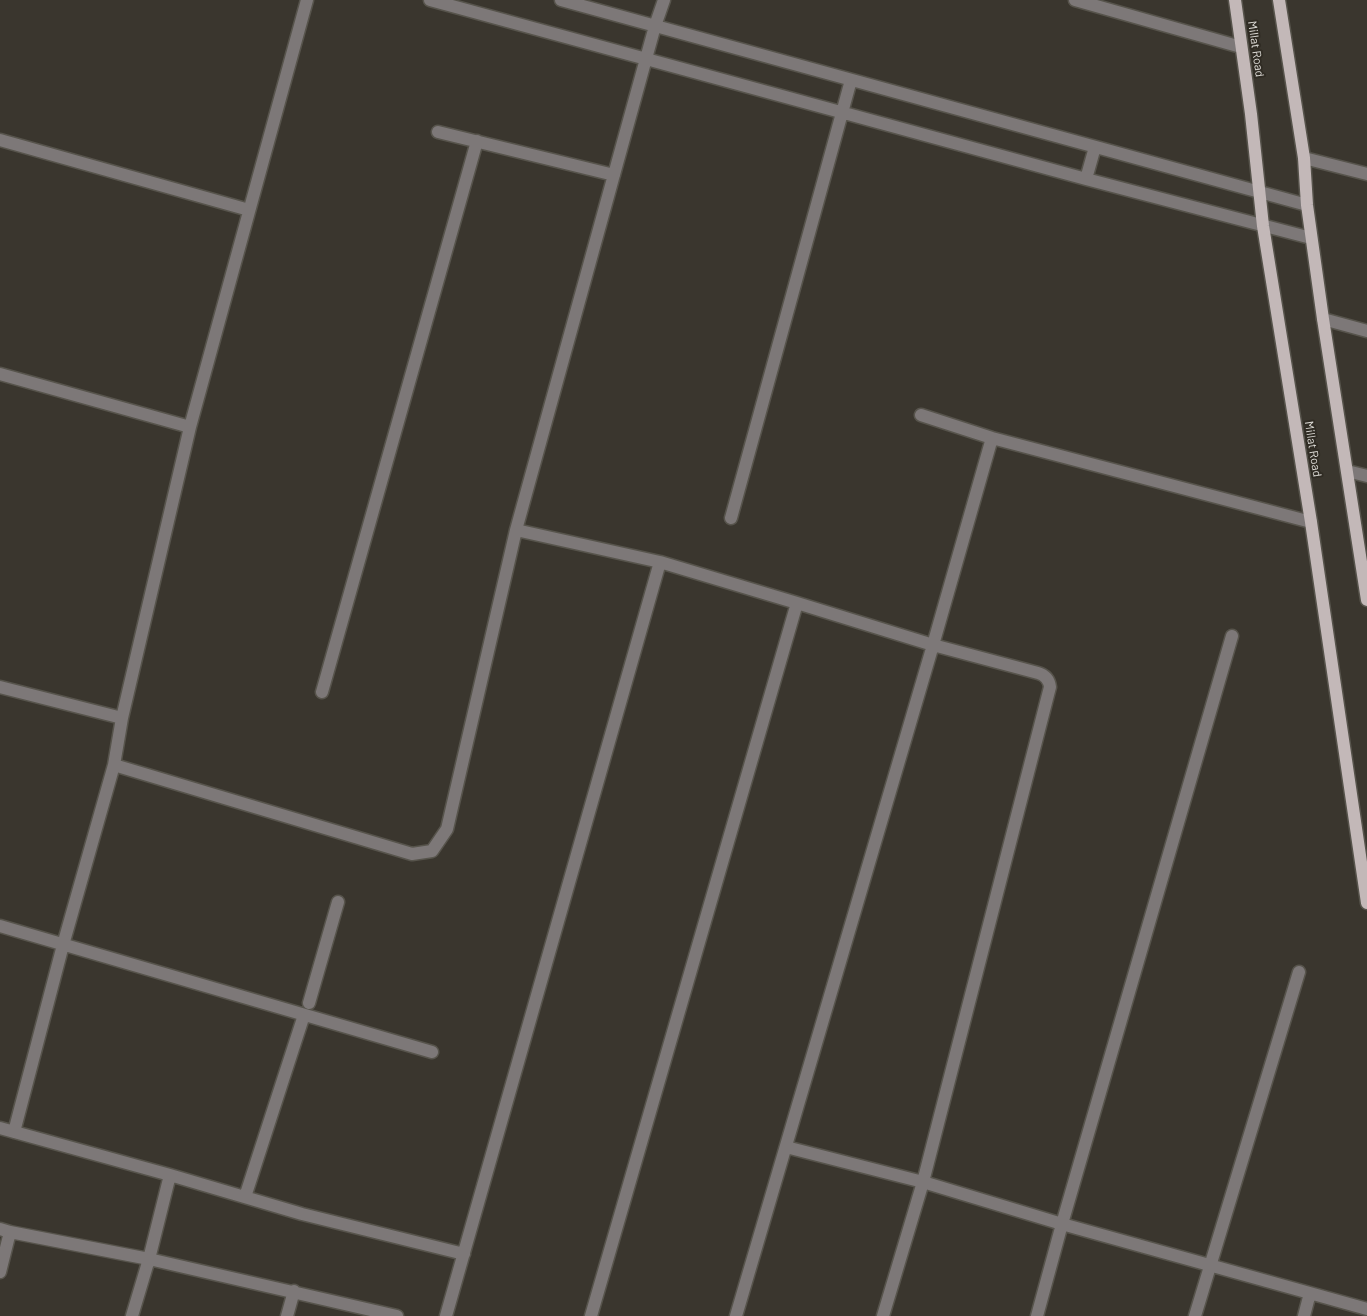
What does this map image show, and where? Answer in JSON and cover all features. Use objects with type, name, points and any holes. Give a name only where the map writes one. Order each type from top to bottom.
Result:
[{"type":"main road","name":"Millat Road","points":[[1235,0],[1251,114],[1258,192],[1311,522],[1367,902]]},
{"type":"main road","points":[[1279,0],[1304,158],[1307,205],[1323,320],[1367,600]]},
{"type":"street","points":[[14,1132],[63,945],[114,765],[122,718],[190,427],[307,0]]},
{"type":"street","points":[[430,0],[1086,180],[1312,238]]},
{"type":"street","points":[[561,0],[1307,205]]},
{"type":"street","points":[[114,765],[412,854],[432,851],[447,829],[516,530],[655,26],[664,0]]},
{"type":"street","points":[[1075,0],[1241,47]]},
{"type":"street","points":[[731,518],[851,80]]},
{"type":"street","points":[[438,132],[614,175]]},
{"type":"street","points":[[0,140],[249,210]]},
{"type":"street","points":[[322,692],[477,141]]},
{"type":"street","points":[[1086,180],[1095,147]]},
{"type":"street","points":[[1304,158],[1367,174]]},
{"type":"street","points":[[1323,320],[1367,331]]},
{"type":"street","points":[[0,374],[190,427]]},
{"type":"street","points":[[921,415],[992,438],[1311,522]]},
{"type":"street","points":[[736,1316],[992,438]]},
{"type":"street","points":[[1347,471],[1367,476]]},
{"type":"street","points":[[516,530],[660,562],[798,602],[933,645],[1038,672],[1046,677],[1049,682],[1050,687],[923,1182],[883,1316]]},
{"type":"street","points":[[446,1316],[660,562]]},
{"type":"street","points":[[591,1316],[798,602]]},
{"type":"street","points":[[1037,1316],[1232,636]]},
{"type":"street","points":[[0,687],[122,718]]},
{"type":"street","points":[[309,1003],[338,902]]},
{"type":"street","points":[[0,926],[432,1052]]},
{"type":"street","points":[[1195,1316],[1299,972]]},
{"type":"street","points":[[245,1197],[304,1015]]},
{"type":"street","points":[[0,1128],[302,1214],[464,1254]]},
{"type":"street","points":[[786,1147],[923,1182],[1062,1224],[1367,1309]]},
{"type":"street","points":[[132,1316],[149,1259],[170,1175]]},
{"type":"street","points":[[0,1272],[5,1231],[149,1259],[294,1292],[373,1313],[397,1316]]},
{"type":"street","points":[[287,1316],[294,1292]]},
{"type":"street","points":[[1304,1316],[1310,1293]]}]
